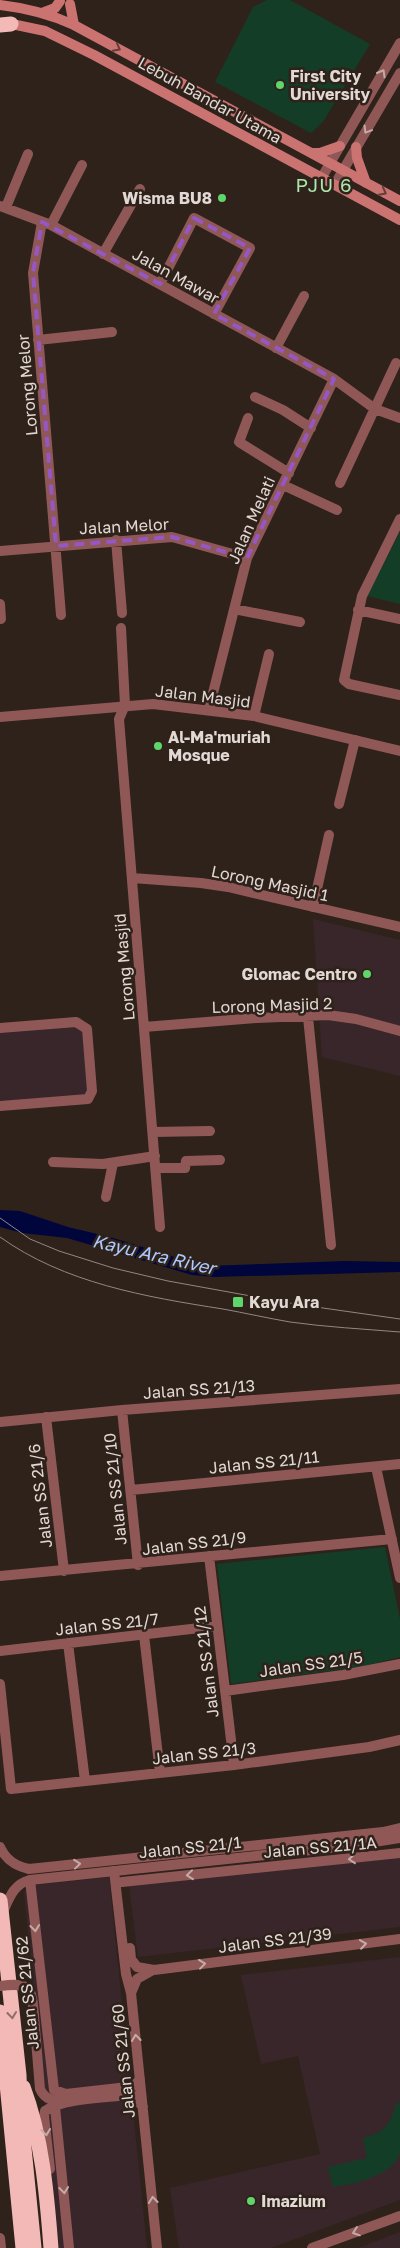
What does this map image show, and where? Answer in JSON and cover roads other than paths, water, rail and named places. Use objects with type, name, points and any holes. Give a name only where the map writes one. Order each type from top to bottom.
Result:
[{"type":"highway","points":[[1,1907],[19,2075],[26,2222],[23,2248]]},
{"type":"highway","points":[[0,2012],[26,2222],[34,2248]]},
{"type":"highway","points":[[19,2075],[31,2107],[51,2248]]},
{"type":"highway","points":[[0,2104],[13,2248]]},
{"type":"main road","points":[[41,13],[55,8],[65,1],[70,23],[53,33]]},
{"type":"main road","name":"Lebuh Bandar Utama","points":[[0,5],[55,16],[70,23],[400,201]]},
{"type":"main road","points":[[53,33],[55,16]]},
{"type":"main road","name":"Lebuh Bandar Utama","points":[[4,24],[53,33],[400,220]]},
{"type":"main road","points":[[310,153],[320,154],[340,146]]},
{"type":"main road","points":[[356,147],[357,158],[366,183]]},
{"type":"street","points":[[55,16],[65,1]]},
{"type":"street","points":[[322,177],[400,43]]},
{"type":"street","points":[[335,184],[400,74]]},
{"type":"street","points":[[3,206],[28,154]]},
{"type":"street","name":"Lorong Melor","points":[[61,615],[33,273],[47,223],[82,165]]},
{"type":"street","points":[[104,254],[140,188]]},
{"type":"street","name":"Jalan Mawar","points":[[3,206],[47,223],[334,379],[375,409],[400,418]]},
{"type":"street","points":[[160,284],[194,218],[250,248],[214,314]]},
{"type":"street","points":[[276,348],[304,296]]},
{"type":"street","points":[[38,340],[112,332]]},
{"type":"street","points":[[340,483],[396,363]]},
{"type":"street","name":"Jalan Melati","points":[[209,710],[247,558],[334,379]]},
{"type":"street","points":[[255,397],[283,410],[311,428]]},
{"type":"street","points":[[248,418],[239,442],[289,473]]},
{"type":"street","points":[[283,485],[337,510]]},
{"type":"street","points":[[400,520],[365,587],[358,610],[344,680],[349,684],[400,695]]},
{"type":"street","name":"Jalan Melor","points":[[0,551],[116,540],[172,537],[247,558]]},
{"type":"street","points":[[116,540],[122,613]]},
{"type":"street","points":[[0,604],[1,618]]},
{"type":"street","points":[[234,609],[300,622]]},
{"type":"street","points":[[358,610],[400,619]]},
{"type":"street","name":"Lorong Masjid","points":[[122,628],[124,705],[120,719],[160,1227]]},
{"type":"street","points":[[254,716],[269,654]]},
{"type":"street","name":"Jalan Masjid","points":[[0,717],[153,704],[254,716],[400,751]]},
{"type":"street","points":[[339,804],[355,740]]},
{"type":"street","points":[[313,907],[329,835]]},
{"type":"street","name":"Lorong Masjid 1","points":[[132,878],[201,883],[400,928]]},
{"type":"street","name":"Lorong Masjid 2","points":[[144,1027],[257,1018],[328,1015],[400,1031]]},
{"type":"street","points":[[308,1016],[331,1245]]},
{"type":"street","points":[[0,1028],[76,1022],[82,1024],[87,1029],[92,1090],[90,1097],[0,1106]]},
{"type":"street","points":[[153,1132],[210,1131]]},
{"type":"street","points":[[53,1162],[112,1163],[155,1156]]},
{"type":"street","points":[[156,1168],[185,1168],[186,1161],[220,1160]]},
{"type":"street","points":[[106,1197],[112,1163]]},
{"type":"street","name":"Jalan SS 21/13","points":[[0,1422],[122,1410],[400,1389]]},
{"type":"street","name":"Jalan SS 21/10","points":[[122,1410],[138,1565]]},
{"type":"street","name":"Jalan SS 21/6","points":[[46,1417],[64,1571]]},
{"type":"street","name":"Jalan SS 21/11","points":[[131,1490],[400,1464]]},
{"type":"street","points":[[376,1466],[400,1578]]},
{"type":"street","name":"Jalan SS 21/9","points":[[0,1576],[138,1565],[209,1556],[392,1539]]},
{"type":"street","name":"Jalan SS 21/12","points":[[209,1556],[234,1765]]},
{"type":"street","name":"Jalan SS 21/7","points":[[0,1651],[217,1626]]},
{"type":"street","points":[[144,1635],[160,1773]]},
{"type":"street","points":[[68,1643],[85,1781]]},
{"type":"street","name":"Jalan SS 21/5","points":[[225,1691],[343,1676],[400,1664]]},
{"type":"street","name":"Jalan SS 21/3","points":[[0,1684],[11,1788],[234,1765],[334,1752],[400,1740]]},
{"type":"street","name":"Jalan SS 21/1","points":[[0,1847],[8,1860],[20,1867],[29,1868],[383,1832],[400,1828]]},
{"type":"street","name":"Jalan SS 21/1","points":[[30,1880],[349,1846],[400,1838]]},
{"type":"street","name":"Jalan SS 21/1A","points":[[122,1882],[400,1853]]},
{"type":"street","points":[[118,1870],[122,1882],[131,1958],[137,1967],[154,1970]]},
{"type":"street","name":"Jalan SS 21/60","points":[[118,1870],[126,1974],[131,1993],[158,2248]]},
{"type":"street","points":[[1,1907],[22,1882],[30,1880]]},
{"type":"street","name":"Jalan SS 21/62","points":[[30,1880],[52,2083],[54,2090],[69,2098]]},
{"type":"street","name":"Jalan SS 21/39","points":[[131,1993],[137,1979],[154,1970],[400,1939]]},
{"type":"street","points":[[0,1986],[18,1984],[27,1987],[32,1994],[40,2089],[43,2095],[49,2099],[134,2096],[143,2108]]},
{"type":"street","points":[[49,2227],[52,2190],[45,2111],[69,2098],[134,2086],[140,2079]]},
{"type":"street","points":[[55,2107],[70,2248]]},
{"type":"street","points":[[312,2248],[400,2216]]},
{"type":"street","points":[[0,2238],[1,2248]]},
{"type":"water","name":"Kayu Ara River","points":[[0,1210],[20,1211],[68,1227],[110,1237],[204,1266],[345,1261],[400,1262],[400,1272],[214,1277],[192,1275],[67,1238],[22,1233],[0,1227]]},
{"type":"tram line","points":[[0,1218],[30,1239],[59,1251],[113,1268],[168,1281],[295,1304],[400,1319]]},
{"type":"tram line","points":[[0,1237],[25,1253],[51,1266],[78,1277],[135,1293],[290,1322],[400,1332]]},
{"type":"place","name":"First City University","points":[[280,85]]},
{"type":"place","name":"Wisma BU8","points":[[222,198]]},
{"type":"place","name":"Al-Ma'muriah Mosque","points":[[158,746]]},
{"type":"place","name":"Glomac Centro","points":[[367,974]]},
{"type":"place","name":"Kayu Ara","points":[[238,1302]]},
{"type":"place","name":"Imazium","points":[[251,2201]]},
{"type":"district","name":"PJU 6","points":[[324,185]]}]
